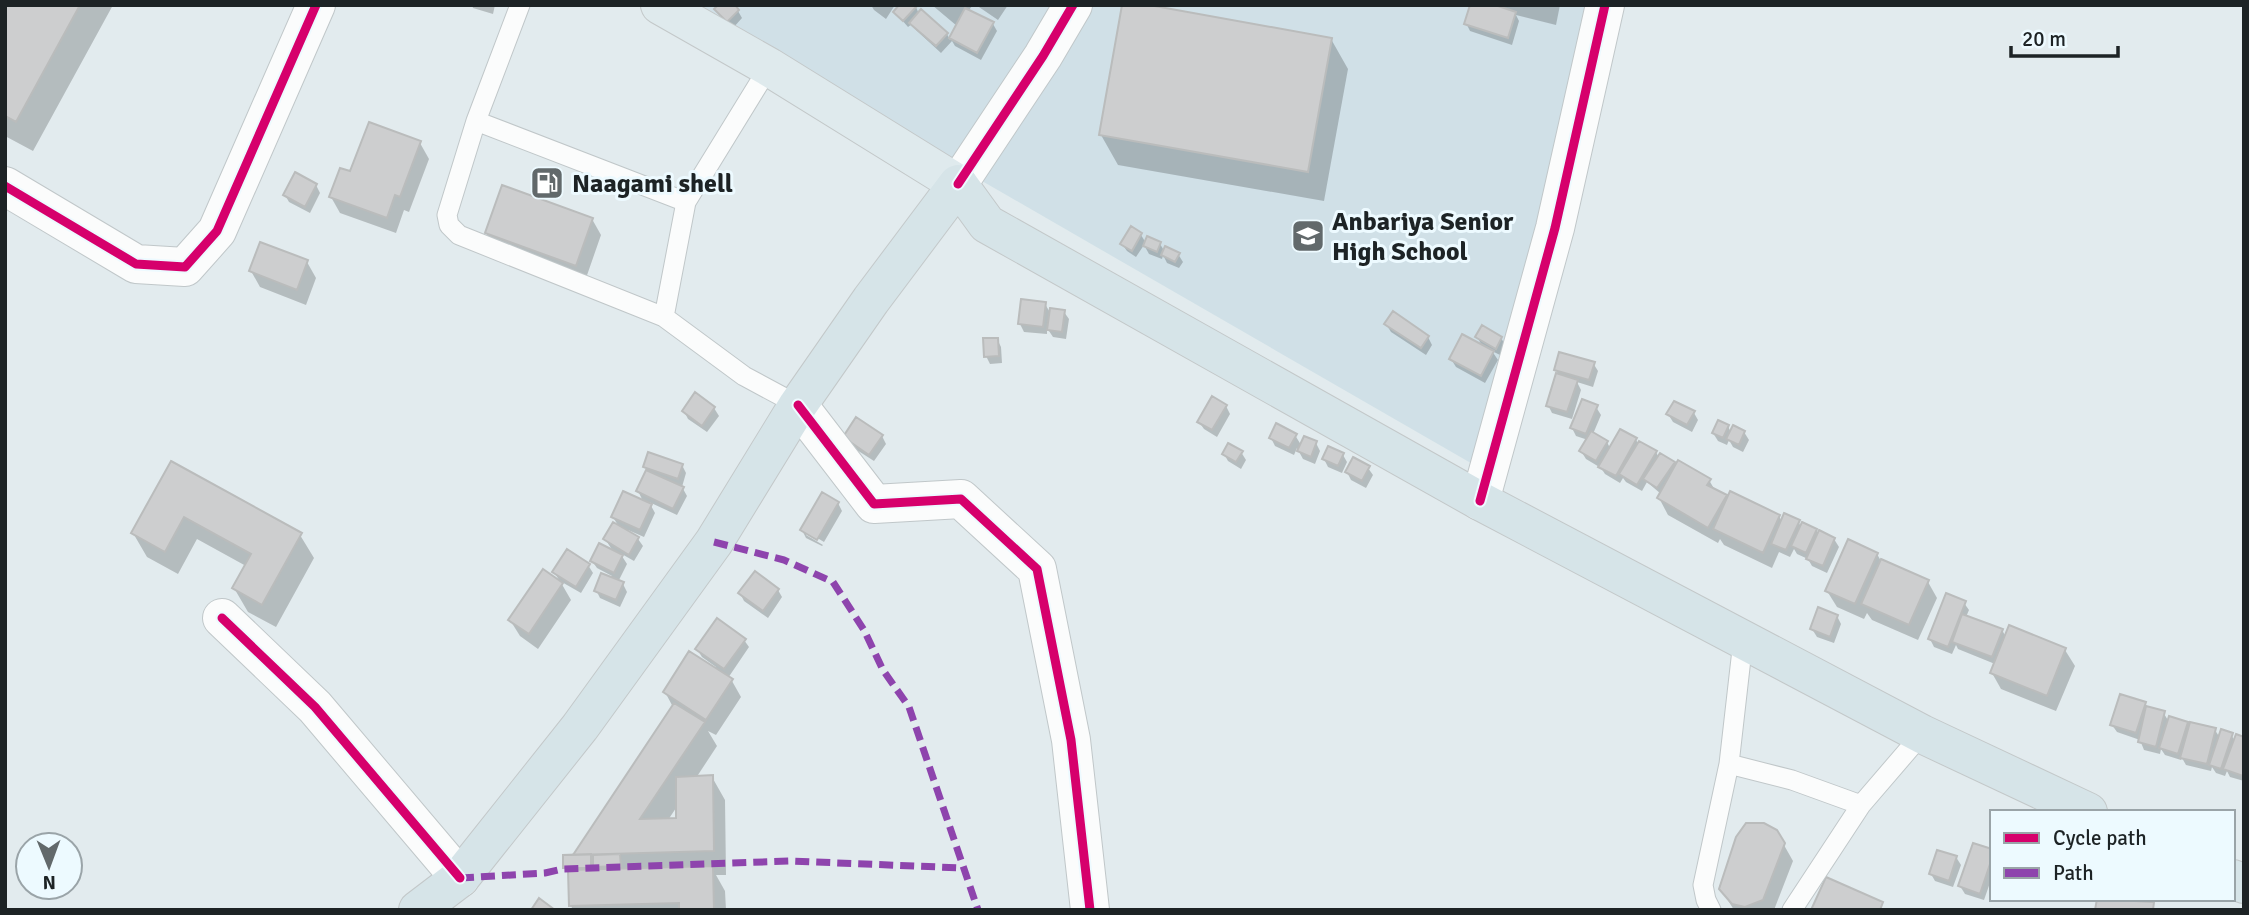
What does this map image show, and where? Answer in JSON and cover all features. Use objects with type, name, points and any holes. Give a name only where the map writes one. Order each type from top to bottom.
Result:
[{"type":"highway","points":[[418,910],[460,878],[580,727],[714,542],[798,405],[871,300],[958,184],[988,224],[1480,501],[1922,734],[2084,810]]},
{"type":"main road","points":[[660,5],[769,67],[958,184]]},
{"type":"street","points":[[5,186],[136,264],[185,267],[217,231],[316,5]]},
{"type":"street","points":[[958,184],[1043,56],[1073,5]]},
{"type":"street","points":[[1480,501],[1555,228],[1605,5]]},
{"type":"street","points":[[798,405],[874,504],[961,499],[1037,569],[1071,740],[1090,910]]},
{"type":"street","points":[[222,618],[315,707],[460,878]]},
{"type":"lane","points":[[520,5],[475,121],[447,215],[449,225],[459,235],[664,317],[744,376],[798,405]]},
{"type":"lane","points":[[664,317],[686,202],[769,67]]},
{"type":"lane","points":[[475,121],[686,202]]},
{"type":"lane","points":[[1711,910],[1703,885],[1729,764],[1743,640]]},
{"type":"lane","points":[[1792,910],[1861,805],[1922,734]]},
{"type":"lane","points":[[1729,764],[1792,780],[1861,805]]},
{"type":"shaded area","name":"Anbariya Senior High School","points":[[677,5],[1602,5],[1476,466]]},
{"type":"building","points":[[5,5],[80,5],[16,122],[5,116]]},
{"type":"building","points":[[718,5],[735,5],[739,10],[727,22],[714,9]]},
{"type":"building","points":[[899,5],[917,6],[903,21],[893,12]]},
{"type":"building","points":[[1122,5],[1149,5],[1332,38],[1308,172],[1099,135]]},
{"type":"building","points":[[1470,5],[1495,5],[1516,12],[1508,38],[1464,24]]},
{"type":"building","points":[[965,8],[994,22],[977,53],[949,38]]},
{"type":"building","points":[[921,9],[948,33],[936,46],[909,23]]},
{"type":"building","points":[[369,122],[421,141],[400,197],[395,195],[387,218],[329,197],[340,168],[350,171]]},
{"type":"building","points":[[295,172],[317,184],[305,207],[283,195]]},
{"type":"building","points":[[502,185],[593,218],[576,266],[485,233]]},
{"type":"building","points":[[1131,226],[1142,233],[1132,251],[1120,244]]},
{"type":"building","points":[[1147,236],[1161,242],[1157,252],[1143,246]]},
{"type":"building","points":[[260,242],[308,260],[297,290],[249,271]]},
{"type":"building","points":[[1165,246],[1180,253],[1175,262],[1161,255]]},
{"type":"building","points":[[1021,299],[1046,302],[1043,327],[1018,324]]},
{"type":"building","points":[[1050,308],[1065,310],[1062,332],[1047,330]]},
{"type":"building","points":[[1393,311],[1429,336],[1421,348],[1384,324]]},
{"type":"building","points":[[1482,325],[1502,337],[1496,349],[1475,337]]},
{"type":"building","points":[[1462,334],[1494,351],[1481,376],[1449,359]]},
{"type":"building","points":[[983,338],[998,338],[999,356],[984,357]]},
{"type":"building","points":[[1559,352],[1595,362],[1589,380],[1554,370]]},
{"type":"building","points":[[1556,373],[1578,380],[1567,412],[1546,406]]},
{"type":"building","points":[[695,392],[715,407],[702,426],[682,411]]},
{"type":"building","points":[[1212,396],[1227,405],[1212,430],[1197,422]]},
{"type":"building","points":[[1582,399],[1598,405],[1586,434],[1570,428]]},
{"type":"building","points":[[1674,401],[1695,411],[1687,425],[1666,414]]},
{"type":"building","points":[[856,417],[883,435],[869,455],[843,437]]},
{"type":"building","points":[[1718,420],[1729,425],[1723,438],[1712,433]]},
{"type":"building","points":[[1276,423],[1297,434],[1289,448],[1269,438]]},
{"type":"building","points":[[1733,425],[1745,431],[1739,445],[1726,439]]},
{"type":"building","points":[[1620,429],[1637,438],[1616,476],[1598,467]]},
{"type":"building","points":[[1591,431],[1608,441],[1596,461],[1579,451]]},
{"type":"building","points":[[1304,436],[1317,441],[1311,457],[1297,451]]},
{"type":"building","points":[[1639,441],[1657,451],[1637,485],[1619,474]]},
{"type":"building","points":[[1228,443],[1243,451],[1236,462],[1222,454]]},
{"type":"building","points":[[1328,446],[1344,453],[1338,466],[1322,459]]},
{"type":"building","points":[[648,452],[683,464],[678,479],[643,467]]},
{"type":"building","points":[[1660,453],[1675,462],[1657,488],[1643,479]]},
{"type":"building","points":[[1353,457],[1370,466],[1362,481],[1345,472]]},
{"type":"building","points":[[1678,460],[1711,479],[1707,485],[1727,495],[1708,528],[1657,498]]},
{"type":"building","points":[[171,461],[302,533],[262,605],[232,588],[251,554],[184,517],[165,552],[131,533]]},
{"type":"building","points":[[646,470],[684,487],[673,509],[636,491]]},
{"type":"building","points":[[623,491],[652,504],[640,530],[611,517]]},
{"type":"building","points":[[1730,491],[1780,515],[1763,553],[1713,529]]},
{"type":"building","points":[[822,492],[839,502],[817,540],[800,530]]},
{"type":"building","points":[[1784,513],[1800,520],[1786,550],[1771,544]]},
{"type":"building","points":[[613,522],[639,537],[629,555],[603,539]]},
{"type":"building","points":[[1802,522],[1817,529],[1806,553],[1791,546]]},
{"type":"building","points":[[1819,530],[1835,538],[1823,566],[1806,559]]},
{"type":"building","points":[[1848,539],[1878,553],[1855,604],[1825,591]]},
{"type":"building","points":[[599,543],[623,555],[614,573],[590,561]]},
{"type":"building","points":[[567,549],[590,564],[576,587],[552,572]]},
{"type":"building","points":[[1881,559],[1929,580],[1909,625],[1861,604]]},
{"type":"building","points":[[543,569],[563,583],[529,634],[508,620]]},
{"type":"building","points":[[755,571],[779,589],[763,611],[738,593]]},
{"type":"building","points":[[601,573],[624,582],[616,600],[594,591]]},
{"type":"building","points":[[1946,593],[1966,601],[1948,647],[1928,639]]},
{"type":"building","points":[[1818,607],[1838,615],[1830,637],[1810,629]]},
{"type":"building","points":[[1962,614],[2003,629],[1992,657],[1952,642]]},
{"type":"building","points":[[717,618],[746,639],[724,669],[695,649]]},
{"type":"building","points":[[2009,625],[2066,648],[2047,696],[1990,673]]},
{"type":"building","points":[[689,651],[733,679],[706,720],[663,692]]},
{"type":"building","points":[[2120,694],[2146,702],[2136,733],[2110,725]]},
{"type":"building","points":[[674,703],[705,722],[640,819],[676,818],[676,777],[713,775],[714,851],[573,855]]},
{"type":"building","points":[[2146,706],[2165,711],[2156,747],[2138,742]]},
{"type":"building","points":[[2169,716],[2188,722],[2178,754],[2159,748]]},
{"type":"building","points":[[2190,722],[2216,728],[2207,764],[2180,758]]},
{"type":"building","points":[[2221,729],[2233,733],[2221,769],[2209,765]]},
{"type":"building","points":[[2236,734],[2244,737],[2243,776],[2223,769]]},
{"type":"building","points":[[1746,823],[1764,823],[1777,830],[1785,843],[1763,900],[1745,907],[1732,904],[1719,889],[1736,837]]},
{"type":"building","points":[[1973,843],[1990,848],[1990,864],[1980,894],[1958,886]]},
{"type":"building","points":[[1937,850],[1957,856],[1949,881],[1929,874]]},
{"type":"building","points":[[591,854],[591,868],[563,868],[563,855]]},
{"type":"building","points":[[620,854],[621,866],[593,867],[593,855]]},
{"type":"building","points":[[713,866],[714,910],[679,910],[679,903],[569,906],[568,870]]},
{"type":"building","points":[[1826,877],[1883,902],[1880,910],[1811,910]]},
{"type":"building","points":[[539,898],[555,910],[531,910]]},
{"type":"building","points":[[2097,901],[2154,902],[2153,910],[2095,910]]},
{"type":"marked path","points":[[714,542],[784,560],[833,582],[864,630],[883,670],[909,707],[978,910]]},
{"type":"marked path","points":[[460,878],[545,873],[562,869],[791,861],[963,868]]},
{"type":"cycle path","points":[[5,186],[136,264],[185,267],[217,231],[316,5]]},
{"type":"cycle path","points":[[958,184],[1043,56],[1073,5]]},
{"type":"cycle path","points":[[1480,501],[1555,228],[1605,5]]},
{"type":"cycle path","points":[[798,405],[874,504],[961,499],[1037,569],[1071,740],[1090,910]]},
{"type":"cycle path","points":[[222,618],[315,707],[460,878]]},
{"type":"place","name":"Naagami shell","points":[[547,183]]},
{"type":"place","name":"Anbariya Senior High School","points":[[1308,236]]}]
